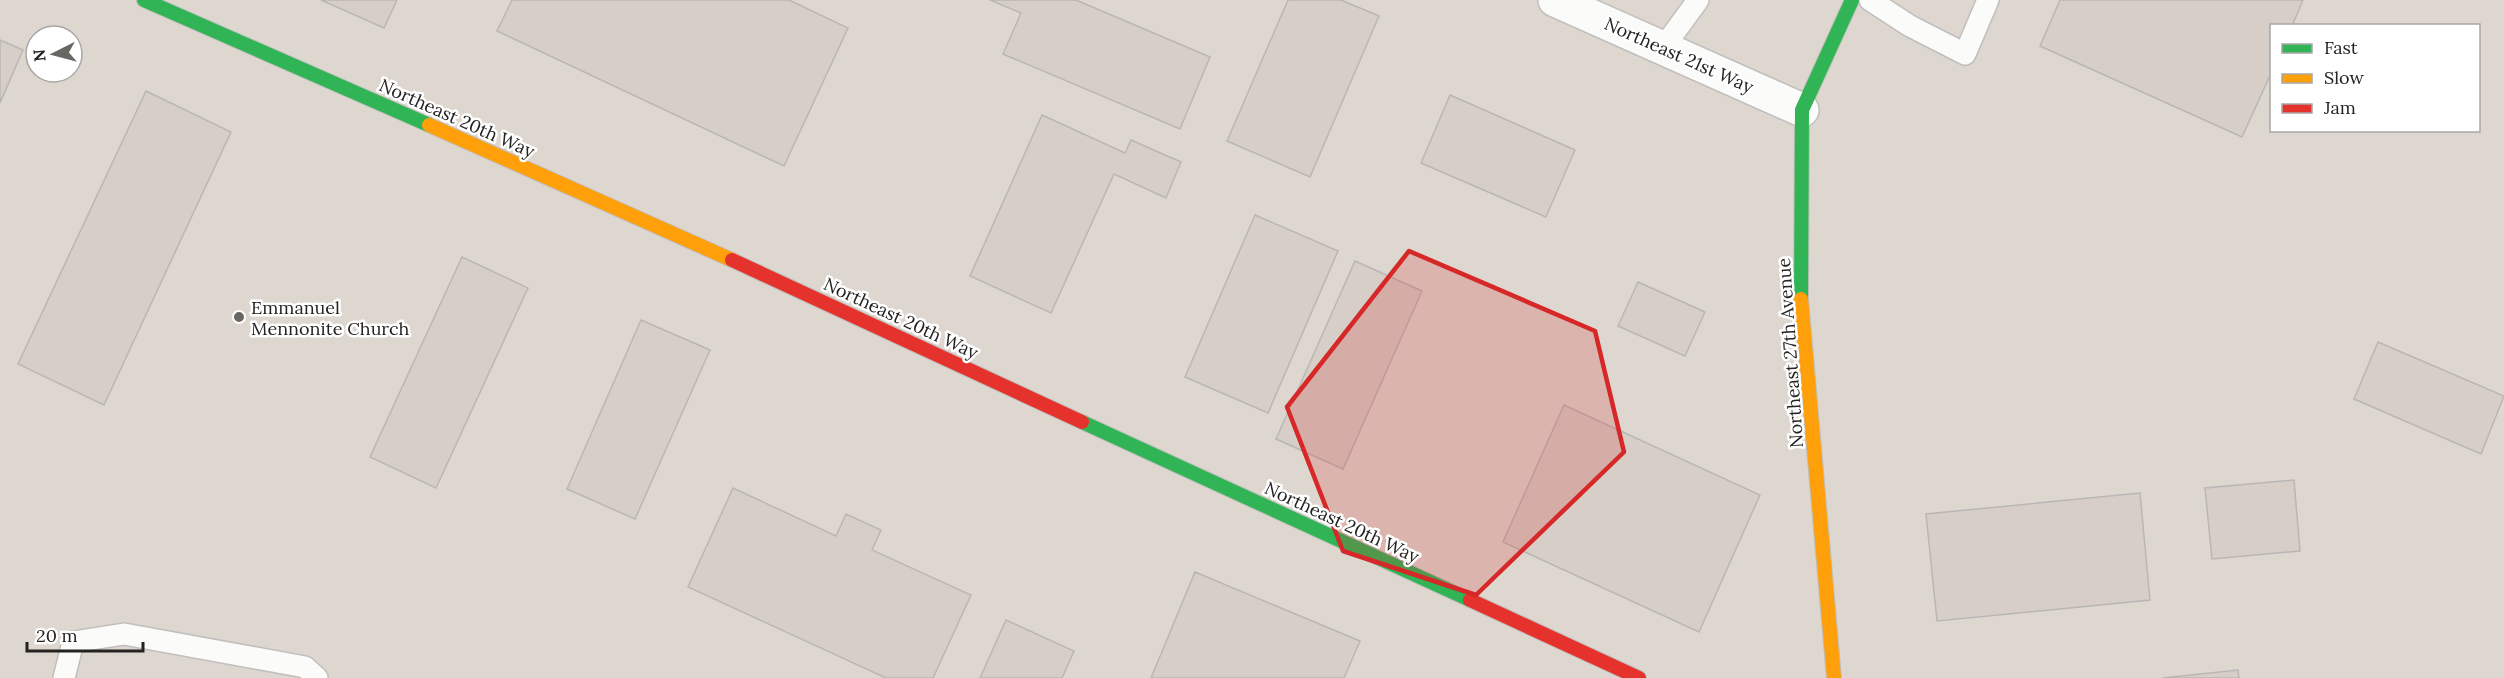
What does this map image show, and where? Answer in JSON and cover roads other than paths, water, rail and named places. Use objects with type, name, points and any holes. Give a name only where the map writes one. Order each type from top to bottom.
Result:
[{"type":"street","name":"Northeast 20th Way","points":[[144,0],[631,214],[1639,678]]},
{"type":"street","name":"Northeast 21st Way","points":[[1555,0],[1802,110]]},
{"type":"street","name":"Northeast 27th Avenue","points":[[1834,678],[1801,297],[1802,110],[1852,0]]},
{"type":"lane","points":[[1663,48],[1698,0]]},
{"type":"lane","points":[[1870,0],[1910,26],[1965,54],[1988,0]]},
{"type":"lane","points":[[64,678],[73,642],[124,634],[305,667],[317,678]]},
{"type":"place","name":"Emmanuel Mennonite Church","points":[[239,317]]}]
